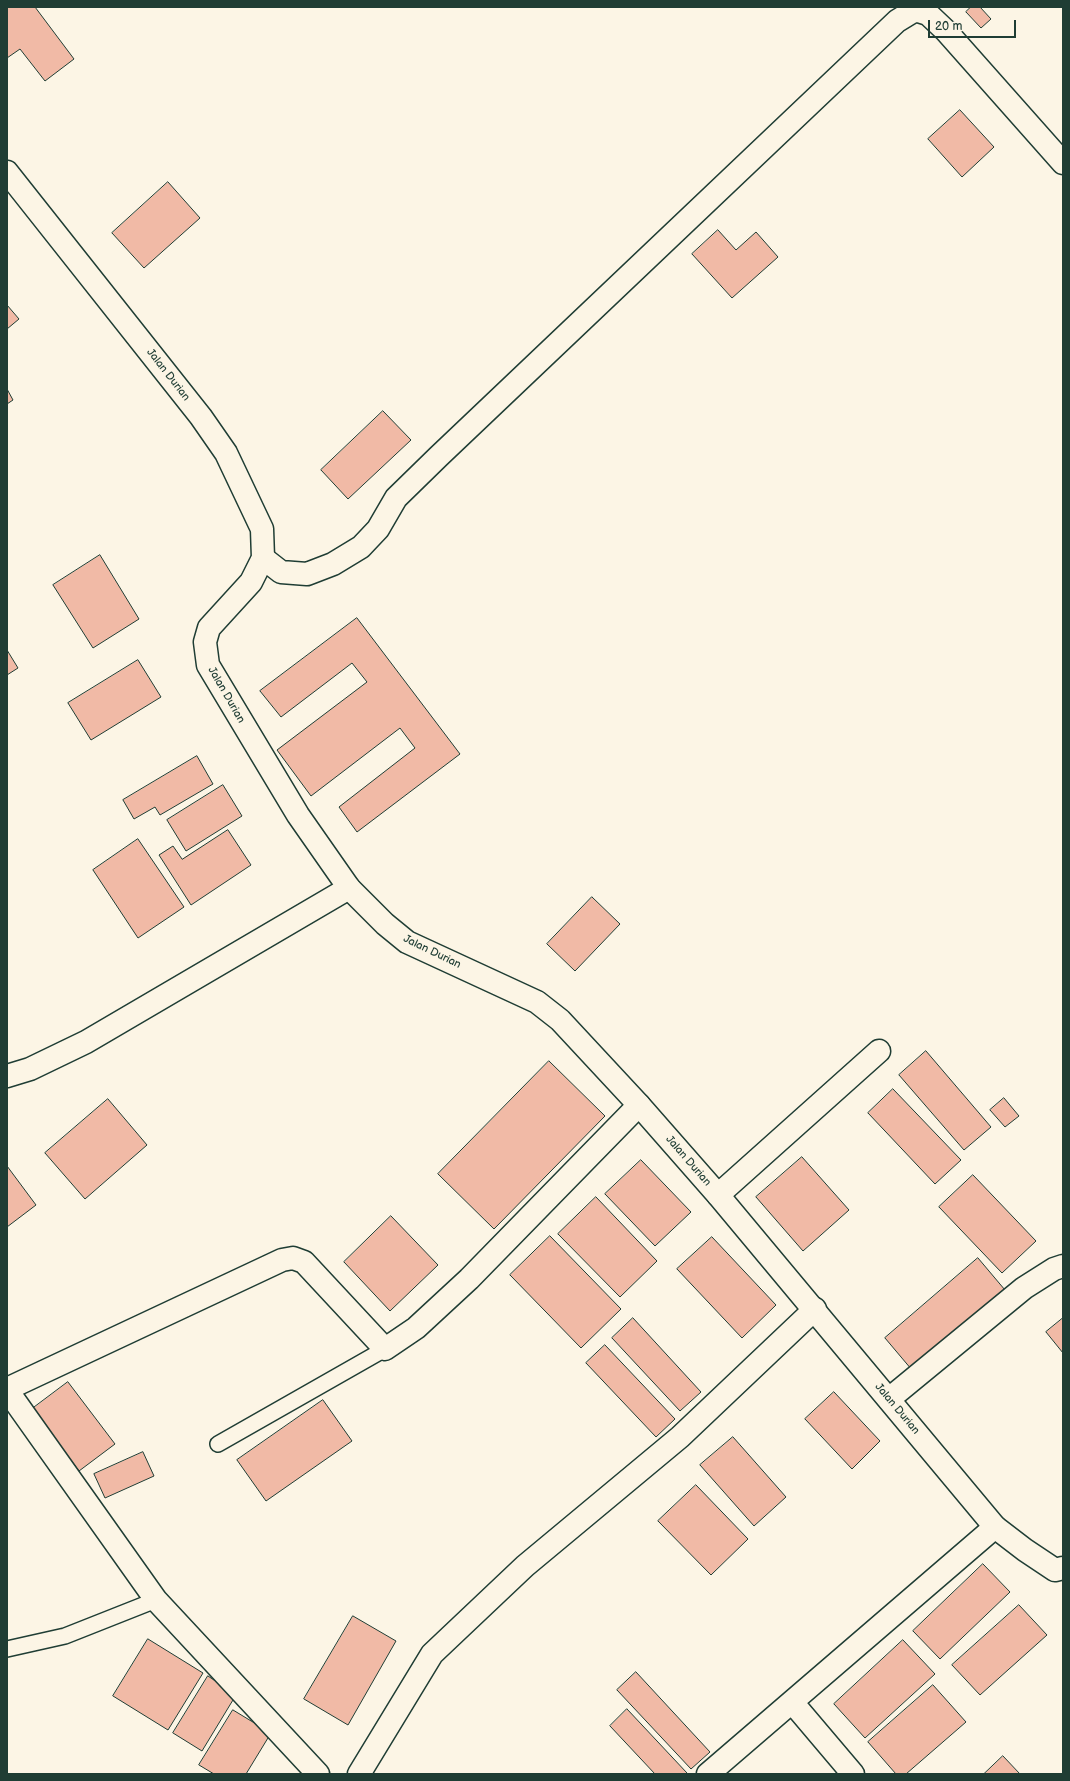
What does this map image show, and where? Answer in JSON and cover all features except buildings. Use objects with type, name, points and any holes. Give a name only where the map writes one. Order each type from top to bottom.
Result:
[{"type":"street","points":[[263,558],[281,572],[307,574],[333,564],[362,547],[378,529],[396,498],[439,456],[897,22],[914,10],[928,14],[946,31],[1063,163]]},
{"type":"street","name":"Jalan Durian","points":[[7,172],[59,235],[206,423],[226,453],[262,529],[263,558],[251,582],[209,628],[205,642],[208,665],[298,815],[349,888],[385,924],[407,942],[537,1002],[560,1020],[639,1105],[718,1195],[815,1309],[995,1527],[1025,1550],[1060,1573]]},
{"type":"street","points":[[7,1076],[30,1069],[86,1042],[349,888]]},
{"type":"street","points":[[718,1195],[879,1051]]},
{"type":"street","points":[[318,1774],[156,1600],[7,1390],[274,1264],[292,1258],[304,1262],[385,1348],[416,1328],[469,1279],[639,1105]]},
{"type":"street","points":[[890,1399],[1024,1288],[1054,1269],[1063,1266]]},
{"type":"street","points":[[359,1774],[432,1654],[525,1566],[680,1437],[815,1309]]},
{"type":"street","points":[[708,1774],[995,1527]]},
{"type":"street","points":[[792,1702],[853,1774]]},
{"type":"lane","points":[[218,1444],[385,1348]]},
{"type":"lane","points":[[7,1649],[65,1636],[156,1600]]}]
